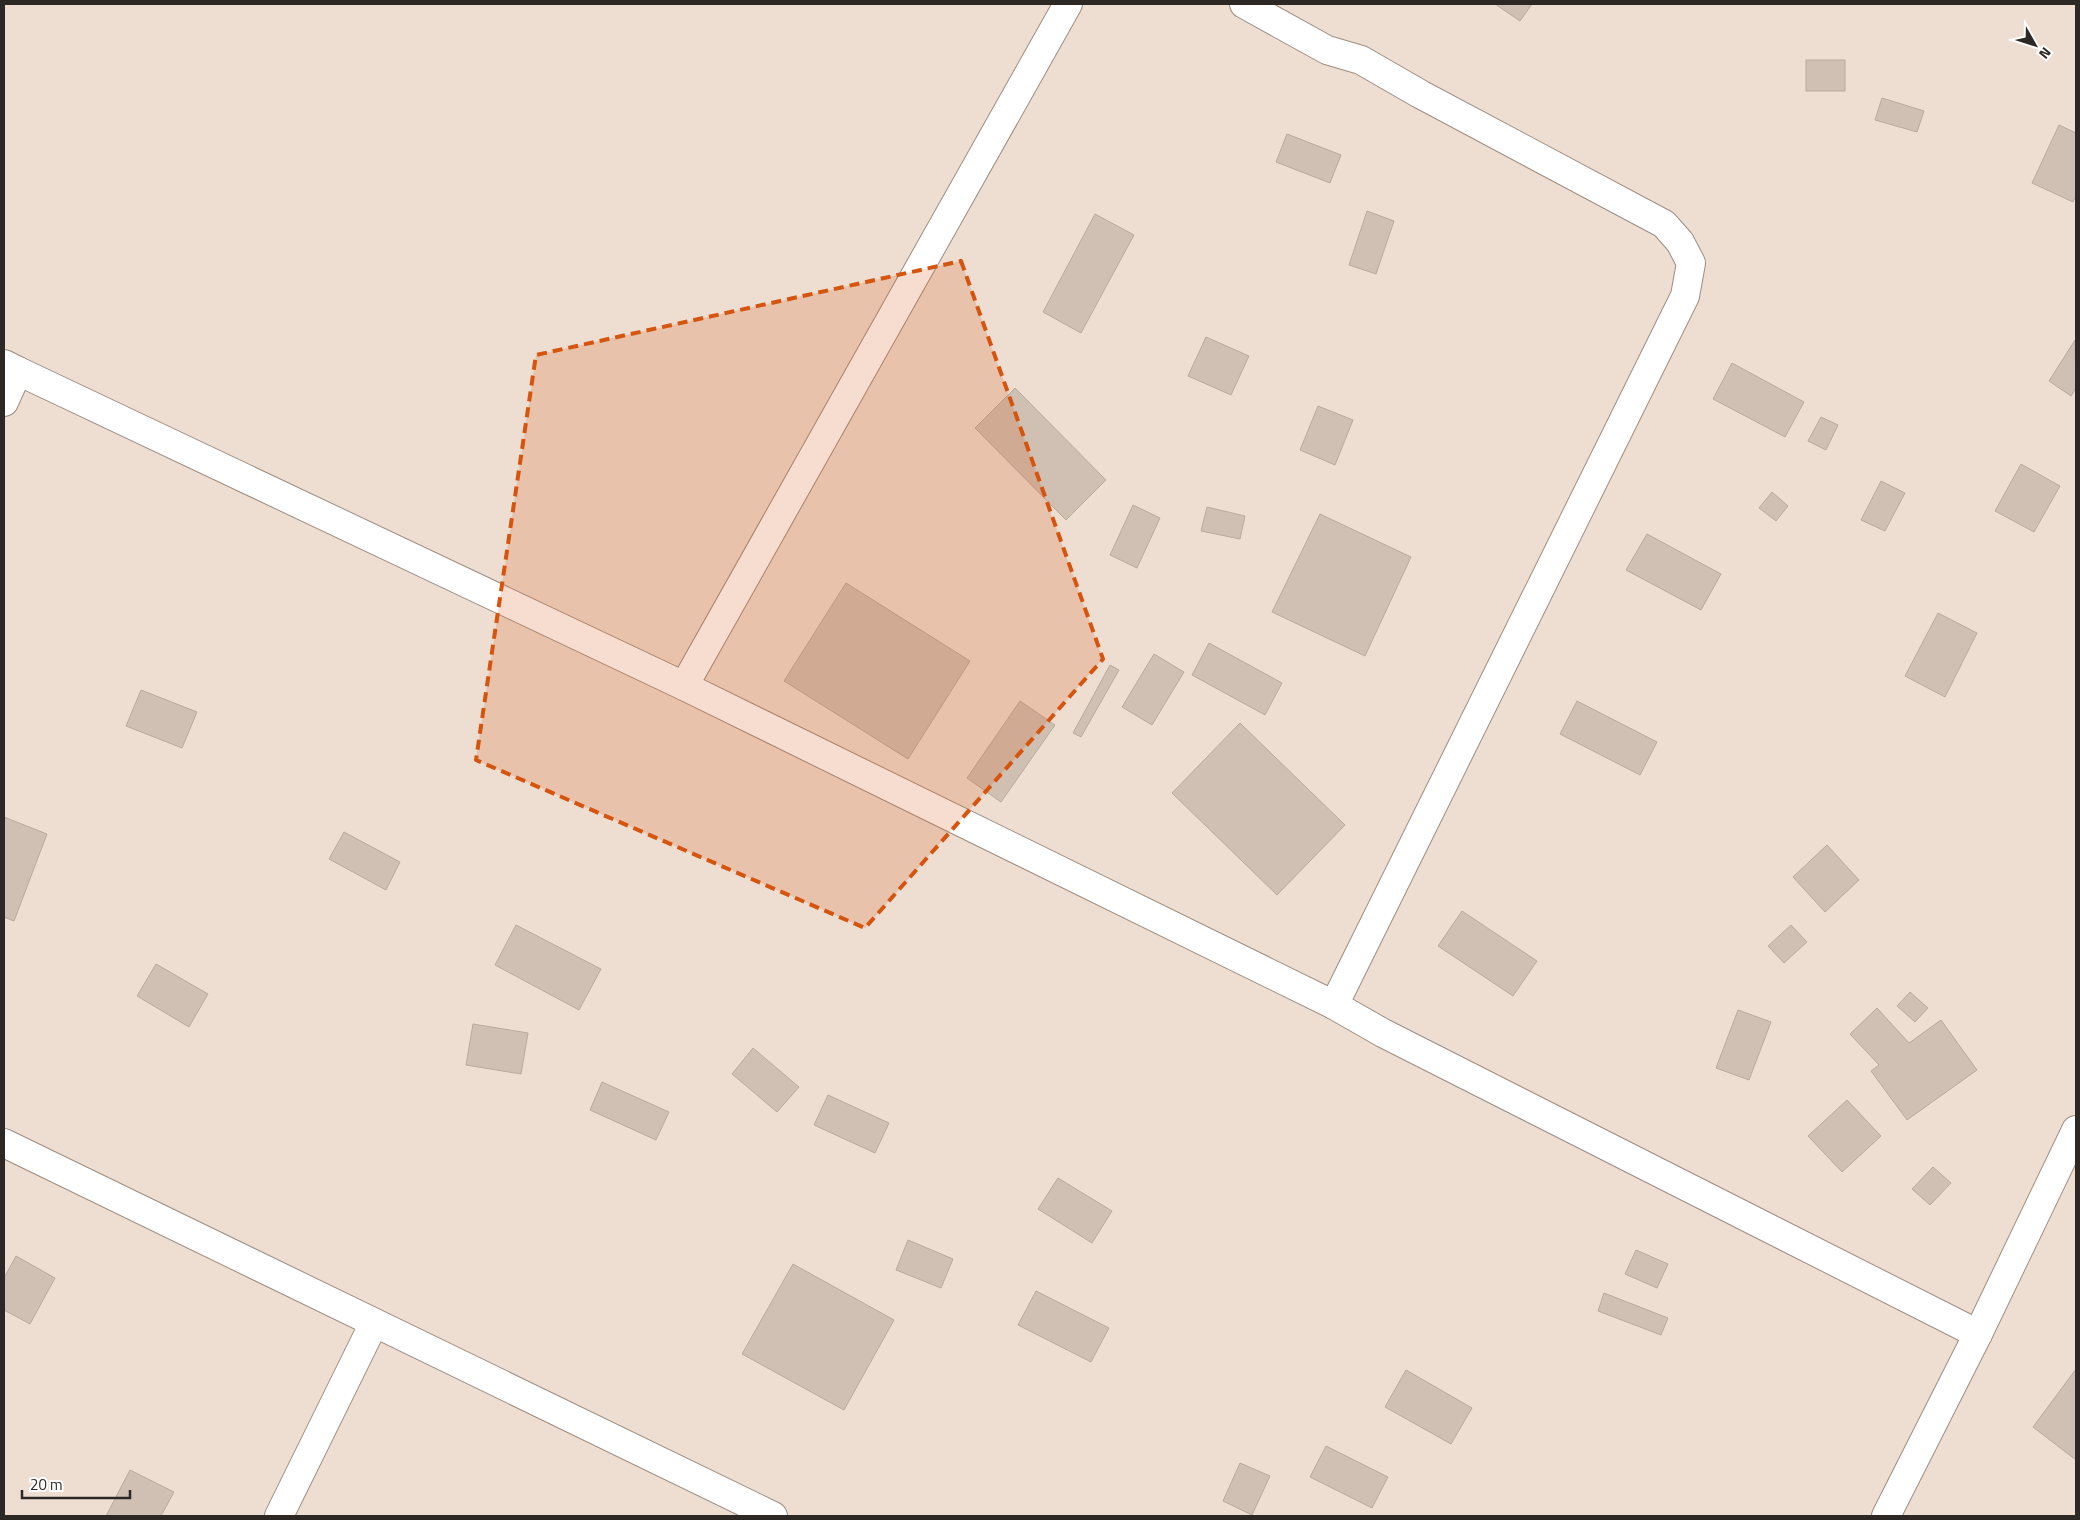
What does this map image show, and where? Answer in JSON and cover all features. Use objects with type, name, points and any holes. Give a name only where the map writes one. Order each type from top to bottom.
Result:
[{"type":"street","points":[[684,686],[1068,4]]},
{"type":"street","points":[[1244,4],[1327,50],[1361,60],[1420,94],[1664,224],[1680,242],[1692,263],[1685,296],[1334,1005]]},
{"type":"street","points":[[4,402],[11,367],[684,686],[1334,1005],[1383,1033],[1978,1334]]},
{"type":"street","points":[[1886,1516],[1978,1334],[2076,1130]]},
{"type":"street","points":[[4,1143],[773,1516]]},
{"type":"street","points":[[279,1516],[374,1324]]},
{"type":"highlighted area","points":[[961,261],[1103,659],[865,928],[476,760],[536,355]]},
{"type":"building","points":[[1495,4],[1532,4],[1520,21]]},
{"type":"building","points":[[1806,60],[1845,60],[1845,91],[1806,91]]},
{"type":"building","points":[[1882,98],[1924,111],[1917,132],[1875,120]]},
{"type":"building","points":[[2059,125],[2076,133],[2076,195],[2073,202],[2032,183]]},
{"type":"building","points":[[1287,134],[1341,155],[1330,183],[1276,162]]},
{"type":"building","points":[[1367,211],[1394,221],[1376,274],[1349,265]]},
{"type":"building","points":[[1095,214],[1134,235],[1081,333],[1043,312]]},
{"type":"building","points":[[1206,337],[1249,356],[1231,395],[1188,376]]},
{"type":"building","points":[[2075,340],[2076,388],[2071,396],[2049,381]]},
{"type":"building","points":[[1732,363],[1804,402],[1785,437],[1713,399]]},
{"type":"building","points":[[1015,388],[1106,480],[1066,520],[975,428]]},
{"type":"building","points":[[1318,406],[1353,420],[1335,465],[1300,450]]},
{"type":"building","points":[[1821,417],[1838,425],[1826,450],[1808,441]]},
{"type":"building","points":[[2021,464],[2060,486],[2034,532],[1995,511]]},
{"type":"building","points":[[1881,481],[1905,493],[1885,531],[1861,520]]},
{"type":"building","points":[[1772,492],[1788,506],[1776,521],[1759,508]]},
{"type":"building","points":[[1133,505],[1160,518],[1137,568],[1110,555]]},
{"type":"building","points":[[1207,507],[1245,516],[1240,539],[1201,531]]},
{"type":"building","points":[[1320,514],[1411,557],[1365,656],[1272,612]]},
{"type":"building","points":[[1647,534],[1721,574],[1701,610],[1626,570]]},
{"type":"building","points":[[846,583],[970,661],[908,759],[784,681]]},
{"type":"building","points":[[1938,613],[1977,633],[1945,697],[1905,676]]},
{"type":"building","points":[[1209,643],[1282,683],[1265,715],[1192,675]]},
{"type":"building","points":[[1154,654],[1184,672],[1152,725],[1122,707]]},
{"type":"building","points":[[1110,665],[1119,670],[1081,737],[1073,733]]},
{"type":"building","points":[[141,690],[197,712],[182,748],[126,726]]},
{"type":"building","points":[[1020,701],[1055,725],[1001,802],[967,778]]},
{"type":"building","points":[[1577,701],[1657,742],[1640,775],[1560,734]]},
{"type":"building","points":[[1240,723],[1345,825],[1277,895],[1172,793]]},
{"type":"building","points":[[4,817],[47,834],[14,921],[4,917]]},
{"type":"building","points":[[344,832],[400,862],[386,890],[329,859]]},
{"type":"building","points":[[1827,845],[1859,880],[1825,912],[1793,877]]},
{"type":"building","points":[[1462,911],[1537,961],[1513,996],[1438,946]]},
{"type":"building","points":[[516,925],[601,969],[579,1010],[495,965]]},
{"type":"building","points":[[1791,925],[1807,942],[1784,963],[1768,946]]},
{"type":"building","points":[[156,964],[208,994],[189,1027],[137,996]]},
{"type":"building","points":[[1910,992],[1928,1008],[1915,1022],[1897,1006]]},
{"type":"building","points":[[1877,1008],[1909,1043],[1941,1020],[1977,1070],[1907,1120],[1871,1071],[1879,1065],[1850,1034]]},
{"type":"building","points":[[1738,1010],[1771,1022],[1749,1080],[1716,1068]]},
{"type":"building","points":[[473,1024],[528,1033],[521,1074],[466,1065]]},
{"type":"building","points":[[753,1048],[799,1087],[777,1112],[732,1074]]},
{"type":"building","points":[[602,1082],[669,1112],[656,1140],[590,1110]]},
{"type":"building","points":[[828,1095],[889,1123],[875,1153],[814,1125]]},
{"type":"building","points":[[1847,1100],[1881,1136],[1842,1172],[1808,1136]]},
{"type":"building","points":[[1933,1167],[1951,1183],[1930,1205],[1912,1189]]},
{"type":"building","points":[[1058,1178],[1112,1211],[1092,1243],[1038,1209]]},
{"type":"building","points":[[908,1240],[953,1259],[941,1288],[896,1270]]},
{"type":"building","points":[[1636,1250],[1668,1264],[1657,1288],[1625,1274]]},
{"type":"building","points":[[16,1256],[55,1278],[30,1324],[4,1310],[4,1278]]},
{"type":"building","points":[[793,1264],[894,1320],[844,1410],[742,1354]]},
{"type":"building","points":[[1036,1291],[1109,1328],[1091,1362],[1018,1325]]},
{"type":"building","points":[[1604,1293],[1668,1318],[1661,1335],[1598,1311]]},
{"type":"building","points":[[2076,1369],[2076,1460],[2033,1427]]},
{"type":"building","points":[[1406,1370],[1472,1408],[1451,1444],[1385,1407]]},
{"type":"building","points":[[1326,1446],[1388,1477],[1372,1508],[1310,1477]]},
{"type":"building","points":[[1240,1463],[1270,1476],[1252,1515],[1223,1501]]},
{"type":"building","points":[[130,1470],[174,1492],[161,1516],[106,1516]]}]
